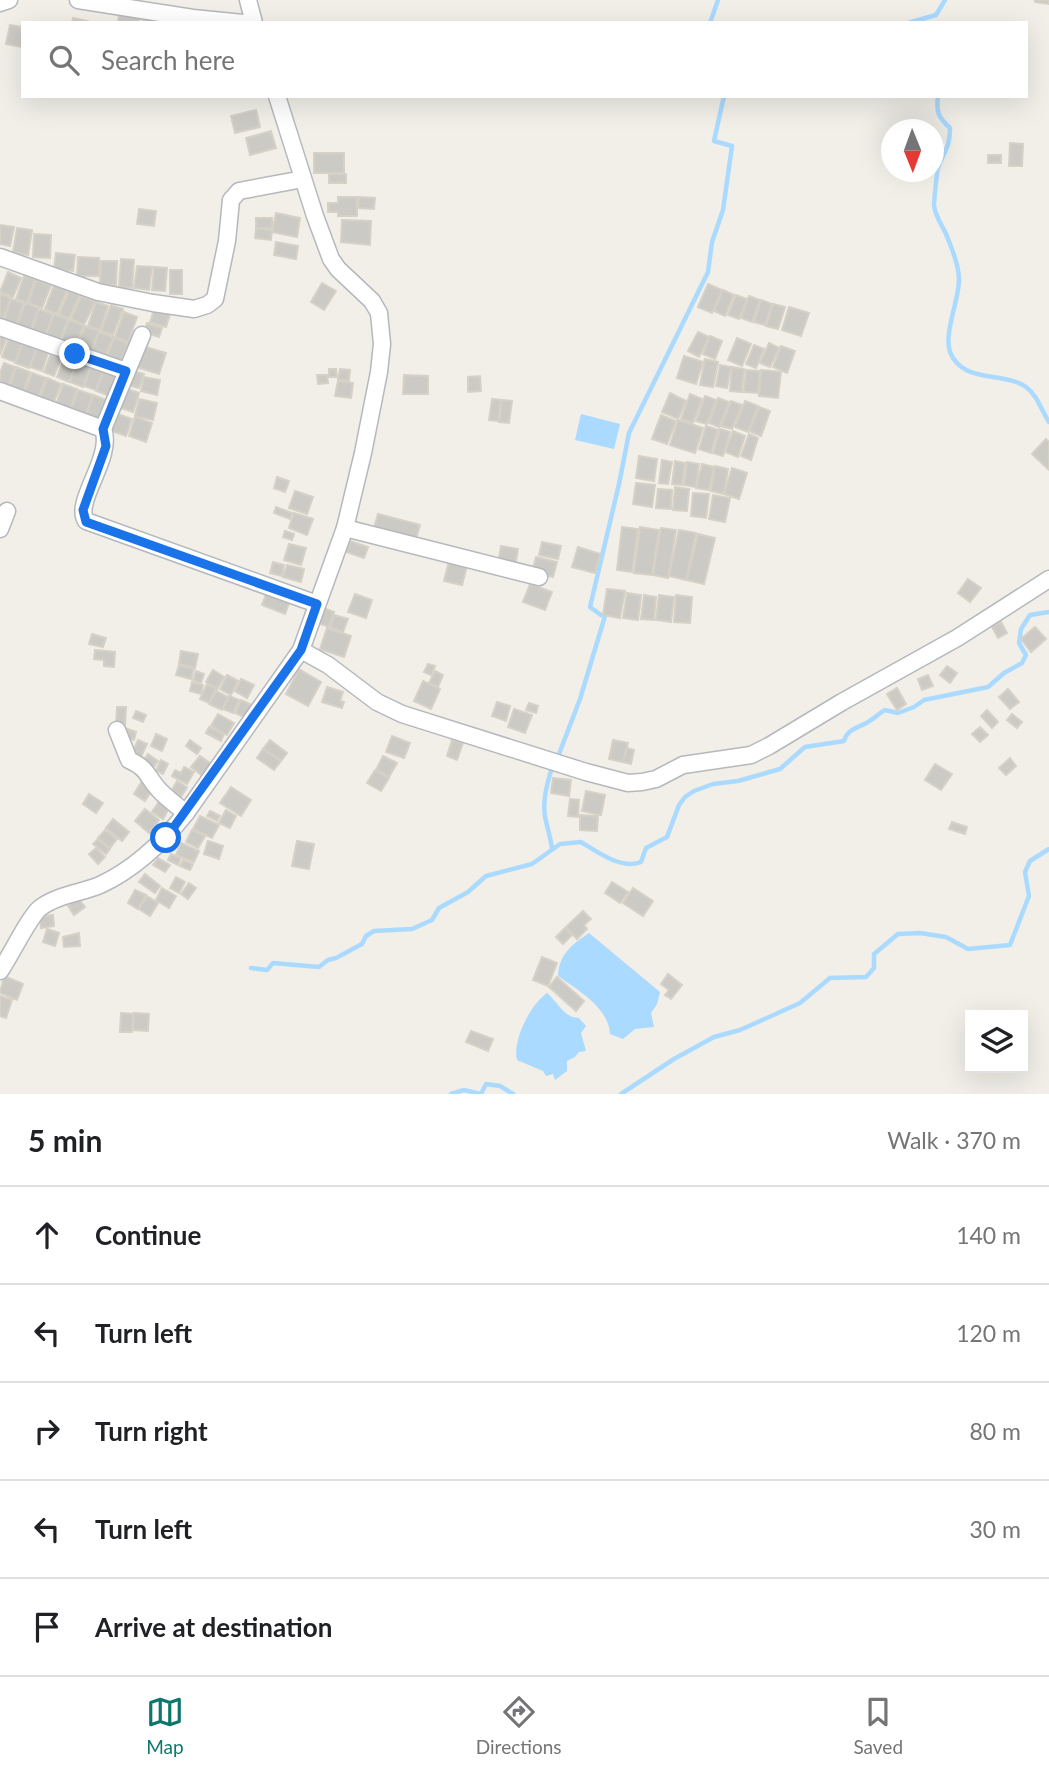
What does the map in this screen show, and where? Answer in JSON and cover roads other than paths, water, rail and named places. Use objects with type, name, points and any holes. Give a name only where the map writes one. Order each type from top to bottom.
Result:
[{"type":"street","points":[[0,3],[9,0]]},
{"type":"street","points":[[78,0],[223,21]]},
{"type":"street","points":[[248,0],[253,21]]},
{"type":"street","points":[[0,971],[38,909],[55,900],[103,884],[136,864],[166,838],[186,813],[301,650],[345,528],[379,372],[382,326],[379,313],[372,302],[331,259],[278,98]]},
{"type":"street","points":[[0,257],[98,292],[194,309],[202,307],[215,299],[233,196],[239,191],[303,179]]},
{"type":"street","points":[[0,327],[126,371]]},
{"type":"street","points":[[142,335],[103,429],[106,446],[83,510],[86,522],[317,604]]},
{"type":"street","points":[[0,391],[103,429]]},
{"type":"street","points":[[0,529],[7,511]]},
{"type":"street","points":[[345,528],[539,577]]},
{"type":"street","points":[[301,650],[328,665],[377,702],[402,714],[586,772],[628,783],[642,782],[656,779],[683,765],[751,755],[957,638],[1049,579]]},
{"type":"street","points":[[117,730],[129,760],[144,767],[163,794],[186,813]]},
{"type":"water","points":[[581,414],[620,424],[614,449],[575,440]]},
{"type":"water","points":[[589,933],[660,992],[651,1013],[654,1027],[635,1029],[623,1039],[610,1034],[598,1008],[558,976],[567,951]]},
{"type":"water","points":[[547,993],[565,1012],[579,1018],[586,1026],[581,1033],[586,1051],[579,1052],[567,1061],[567,1071],[555,1080],[553,1074],[546,1076],[543,1071],[517,1060],[516,1052],[524,1023],[535,1005]]},
{"type":"waterway","points":[[711,21],[718,0]]},
{"type":"waterway","points":[[915,21],[936,15],[945,0]]},
{"type":"waterway","points":[[559,754],[580,699],[605,616],[590,607],[629,433],[708,272],[712,242],[723,210],[732,146],[714,141],[724,98]]},
{"type":"waterway","points":[[938,98],[939,114],[950,128],[950,135],[938,168],[934,205],[955,257],[959,280],[949,331],[950,350],[953,358],[968,371],[1017,382],[1026,387],[1049,422]]},
{"type":"waterway","points":[[251,968],[267,970],[273,963],[319,967],[362,944],[366,936],[374,931],[412,929],[432,920],[439,908],[468,892],[486,876],[532,864],[560,844],[581,842],[618,862],[641,862],[646,848],[667,837],[679,805],[694,791],[780,769],[805,747],[844,741],[852,730],[885,710],[898,713],[924,700],[988,687],[1004,673],[1022,663],[1026,655],[1019,643],[1021,629],[1030,615],[1049,612]]},
{"type":"waterway","points":[[552,849],[544,800],[553,765]]},
{"type":"waterway","points":[[621,1094],[674,1059],[714,1037],[740,1030],[800,1003],[830,978],[866,977],[874,968],[874,954],[898,934],[920,933],[946,937],[968,949],[1010,945],[1029,896],[1025,872],[1030,861],[1049,849]]},
{"type":"waterway","points":[[451,1094],[464,1090],[481,1094],[486,1084],[500,1086],[513,1094]]}]
